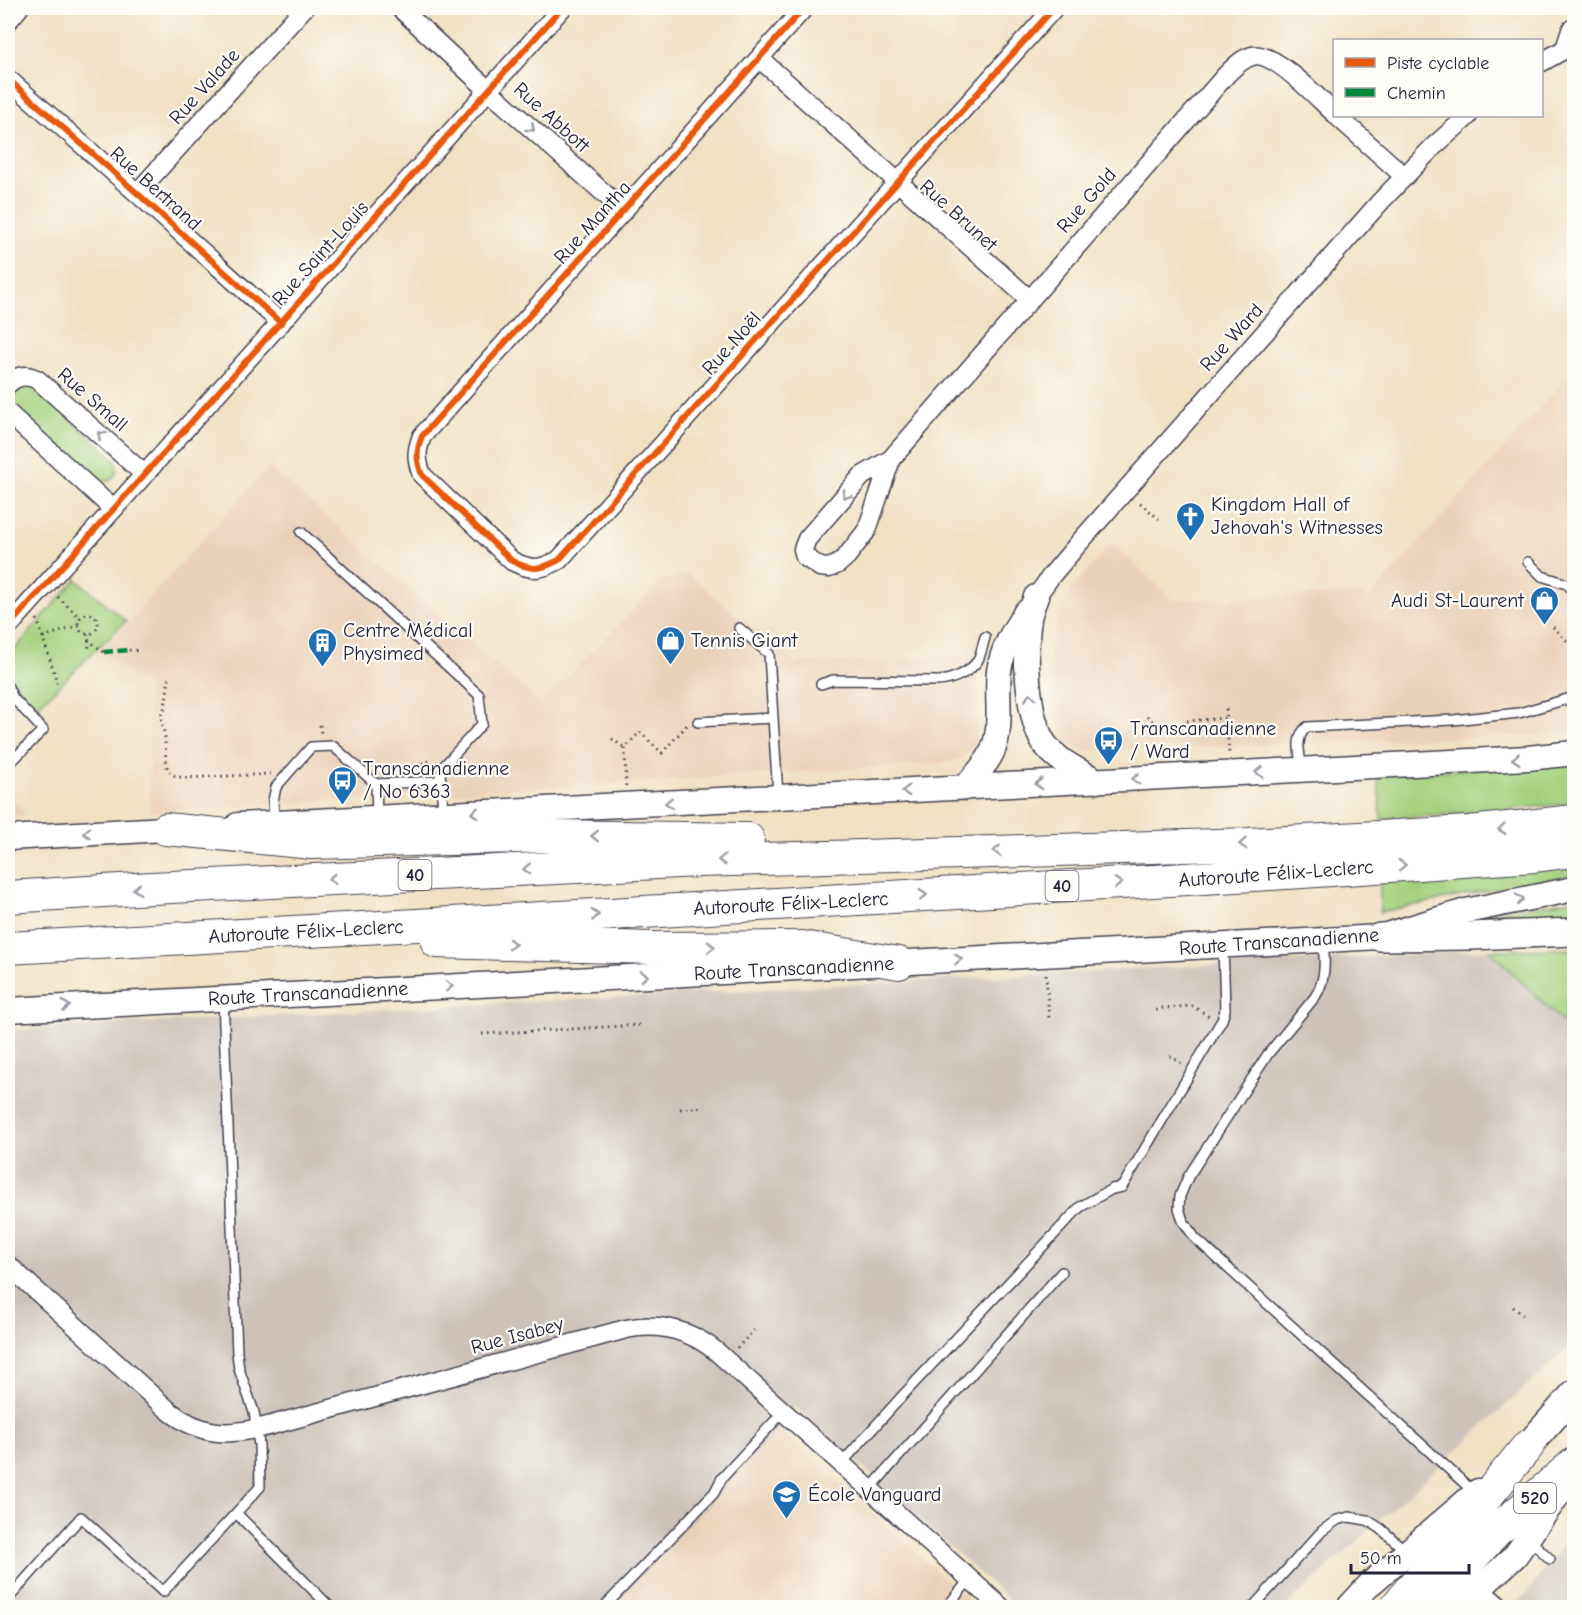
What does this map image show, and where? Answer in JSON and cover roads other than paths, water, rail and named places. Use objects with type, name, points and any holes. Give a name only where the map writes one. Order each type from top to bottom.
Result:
[{"type":"highway","name":"Autoroute Félix-Leclerc","points":[[8,948],[606,914],[1301,857],[1575,821]]},
{"type":"highway","points":[[166,829],[312,843],[550,836],[822,840],[940,853]]},
{"type":"highway","name":"Autoroute Félix-Leclerc","points":[[8,897],[570,867],[940,853],[1301,857],[1535,855],[1575,851]]},
{"type":"highway","points":[[201,937],[653,948],[802,946],[899,963]]},
{"type":"highway","name":"520","points":[[1395,1608],[1528,1446]]},
{"type":"highway","name":"520","points":[[1427,1608],[1495,1532],[1575,1464]]},
{"type":"main road","points":[[1036,597],[1029,621],[1026,652],[1035,720],[1044,742],[1051,751],[1063,762],[1097,781]]},
{"type":"main road","points":[[964,788],[986,762],[993,748],[998,723],[998,682],[1002,657],[1013,633],[1036,597]]},
{"type":"main road","points":[[8,838],[1528,758],[1575,753]]},
{"type":"main road","name":"Route Transcanadienne","points":[[8,1010],[1380,937],[1466,911],[1575,889]]},
{"type":"main road","points":[[1380,937],[1575,932]]},
{"type":"main road","points":[[1348,1608],[1370,1584],[1528,1446],[1575,1394]]},
{"type":"main road","points":[[1463,1608],[1479,1589],[1515,1556],[1575,1472]]},
{"type":"street","points":[[8,21],[19,8]]},
{"type":"street","name":"Rue Valade","points":[[137,193],[304,8]]},
{"type":"street","name":"Rue Abbott","points":[[400,8],[624,211]]},
{"type":"street","name":"Rue Saint-Louis","points":[[8,627],[487,89],[562,8]]},
{"type":"street","name":"Rue Mantha","points":[[418,463],[417,449],[422,436],[804,8]]},
{"type":"street","name":"Rue Noël","points":[[418,463],[422,475],[512,561],[525,567],[543,568],[559,560],[1054,8]]},
{"type":"street","points":[[1543,61],[1573,40]]},
{"type":"street","name":"Rue Gold","points":[[891,459],[867,530],[847,556],[829,568],[820,567],[805,557],[803,549],[807,539],[862,476],[891,459],[1226,75],[1243,60],[1253,55],[1262,55],[1272,59],[1333,111]]},
{"type":"street","name":"Rue Brunet","points":[[760,59],[1029,299]]},
{"type":"street","name":"Rue Bertrand","points":[[8,79],[280,322]]},
{"type":"street","name":"Rue Gold","points":[[1339,117],[1404,176]]},
{"type":"street","name":"Rue Ward","points":[[1036,597],[1072,550],[1404,176],[1467,117]]},
{"type":"street","name":"Rue Small","points":[[8,384],[12,379],[24,376],[38,380],[144,474]]},
{"type":"street","points":[[8,413],[113,509]]},
{"type":"street","name":"Rue Isabey","points":[[8,1265],[175,1416],[198,1428],[216,1432],[234,1433],[256,1429],[626,1329],[647,1325],[681,1331],[708,1345],[1002,1608]]},
{"type":"street","points":[[1479,1589],[1501,1608]]},
{"type":"lane","points":[[302,532],[478,692],[482,724],[442,768],[443,815]]},
{"type":"lane","points":[[1528,562],[1542,576],[1568,584],[1575,591]]},
{"type":"lane","points":[[739,628],[769,654],[778,798]]},
{"type":"lane","points":[[821,684],[833,680],[949,680],[961,675],[978,660],[985,637]]},
{"type":"lane","points":[[8,687],[10,701],[43,730],[9,764],[8,762]]},
{"type":"lane","points":[[1302,770],[1299,737],[1307,727],[1453,720],[1519,713],[1575,697]]},
{"type":"lane","points":[[693,723],[774,718]]},
{"type":"lane","points":[[274,823],[273,801],[276,787],[311,747],[333,746],[376,784],[441,781]]},
{"type":"lane","points":[[376,784],[377,818]]},
{"type":"lane","points":[[1323,940],[1324,981],[1320,989],[1268,1054],[1198,1160],[1182,1189],[1179,1202],[1180,1214],[1186,1227],[1195,1238],[1475,1493]]},
{"type":"lane","points":[[841,1464],[1080,1207],[1112,1189],[1122,1187],[1222,1020],[1225,1010],[1223,945]]},
{"type":"lane","points":[[8,1599],[81,1517],[163,1592],[260,1487],[259,1445],[251,1401],[241,1376],[237,1353],[223,997]]},
{"type":"lane","points":[[870,1489],[1062,1272]]},
{"type":"lane","points":[[603,1608],[714,1493],[722,1478],[783,1412]]},
{"type":"lane","points":[[236,1513],[331,1608]]},
{"type":"lane","points":[[1252,1608],[1322,1531],[1337,1520],[1349,1517],[1367,1520],[1380,1528],[1407,1552]]},
{"type":"lane","points":[[1528,1538],[1550,1559]]},
{"type":"lane","points":[[946,1608],[970,1579]]},
{"type":"place","name":"Kingdom Hall of Jehovah's Witnesses","points":[[1190,542]]},
{"type":"place","name":"Audi St-Laurent","points":[[1545,626]]},
{"type":"place","name":"Tennis Giant","points":[[670,666]]},
{"type":"place","name":"Centre Médical Physimed","points":[[322,668]]},
{"type":"place","name":"Transcanadienne / Ward","points":[[1109,766]]},
{"type":"place","name":"Transcanadienne / No 6363","points":[[342,806]]},
{"type":"place","name":"École Vanguard","points":[[787,1520]]}]
